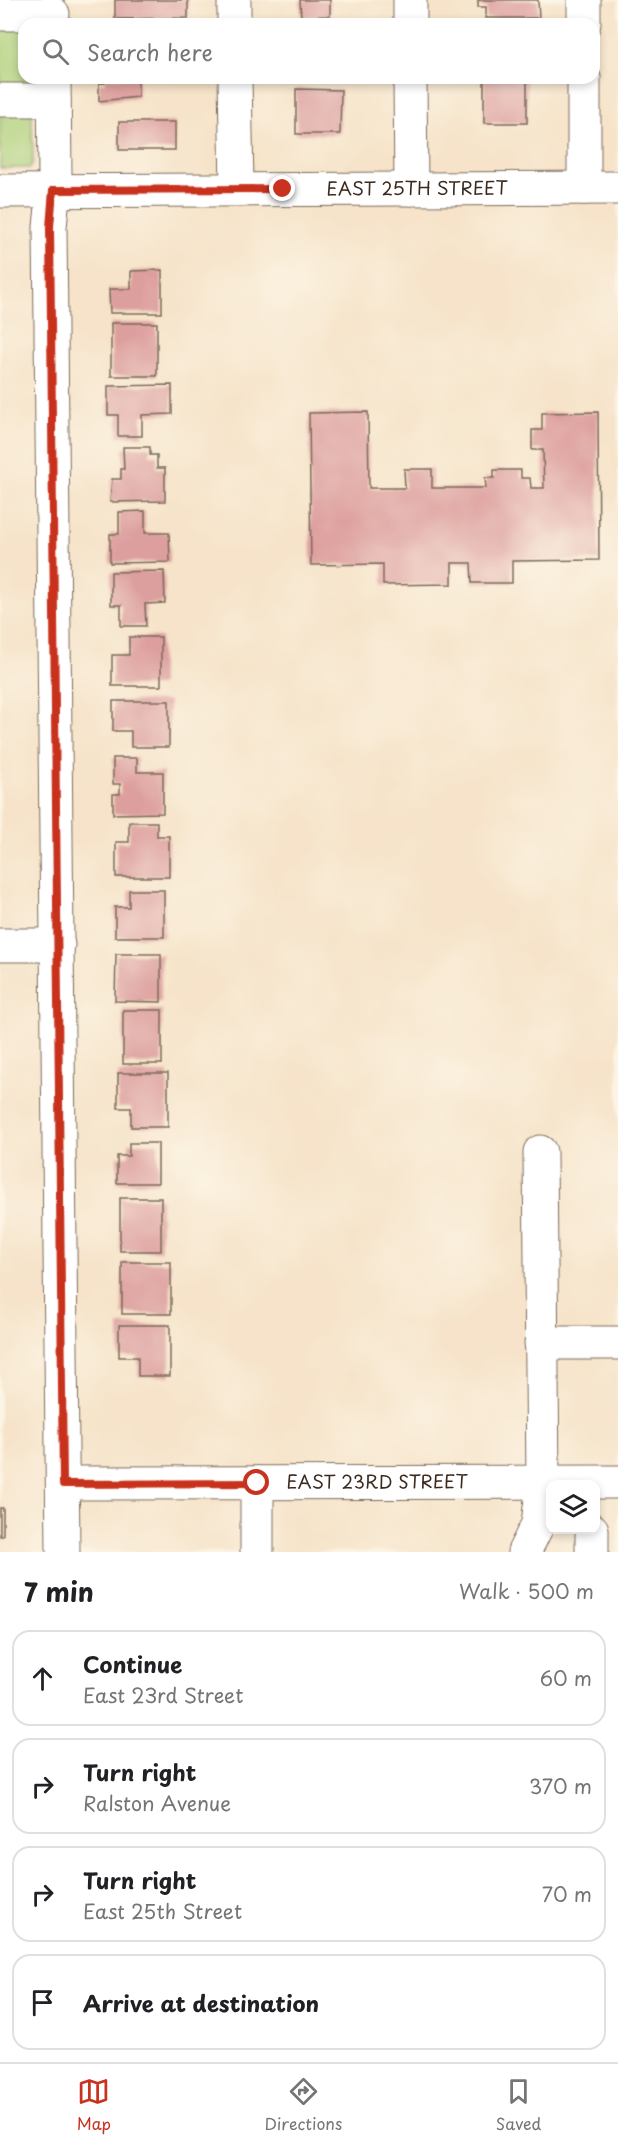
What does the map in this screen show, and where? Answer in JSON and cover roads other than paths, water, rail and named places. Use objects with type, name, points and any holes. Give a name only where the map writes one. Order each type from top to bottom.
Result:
[{"type":"street","points":[[234,0],[234,18]]},
{"type":"street","points":[[410,0],[410,18]]},
{"type":"street","points":[[584,0],[584,18]]},
{"type":"street","points":[[0,14],[53,13]]},
{"type":"street","points":[[235,84],[237,189]]},
{"type":"street","points":[[410,84],[411,189]]},
{"type":"street","points":[[584,84],[584,188]]},
{"type":"street","points":[[0,100],[54,89],[53,190],[50,227],[63,1552]]},
{"type":"street","name":"EAST 25TH STREET","points":[[0,191],[618,188]]},
{"type":"street","points":[[0,945],[58,945]]},
{"type":"street","points":[[524,1552],[538,1524],[543,1483],[540,1152]]},
{"type":"street","points":[[541,1343],[618,1343]]},
{"type":"street","points":[[257,1483],[257,1552]]},
{"type":"street","name":"EAST 23RD STREET","points":[[63,1484],[601,1483]]},
{"type":"street","points":[[592,1534],[592,1552]]}]
